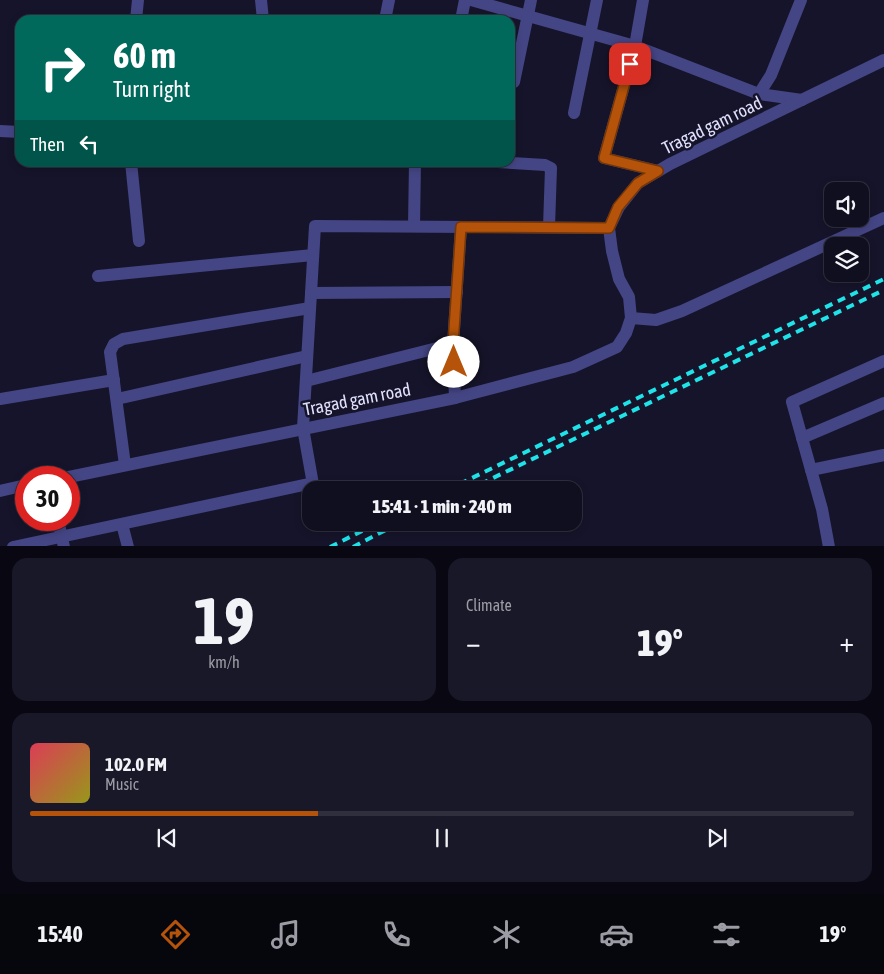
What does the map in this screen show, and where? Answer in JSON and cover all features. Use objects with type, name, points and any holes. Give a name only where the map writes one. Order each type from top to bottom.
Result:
[{"type":"street","points":[[136,15],[138,0]]},
{"type":"street","points":[[261,0],[262,15]]},
{"type":"street","points":[[386,15],[389,0]]},
{"type":"street","points":[[461,15],[465,0]]},
{"type":"street","points":[[471,0],[635,46],[759,94],[802,100]]},
{"type":"street","points":[[515,78],[531,0]]},
{"type":"street","points":[[574,113],[597,0]]},
{"type":"street","points":[[643,0],[635,46],[604,158],[658,171]]},
{"type":"street","points":[[759,94],[771,75],[802,1]]},
{"type":"street","name":"Tragad gam road","points":[[609,228],[618,207],[638,183],[658,171],[884,60]]},
{"type":"street","points":[[0,131],[15,132]]},
{"type":"street","points":[[515,163],[545,165],[551,168],[549,227]]},
{"type":"street","points":[[132,167],[139,241]]},
{"type":"street","points":[[414,226],[415,167]]},
{"type":"street","points":[[312,481],[303,428],[315,226],[609,228],[612,251],[620,279],[628,296],[631,318],[656,320],[682,311],[884,218]]},
{"type":"street","points":[[454,398],[453,344],[461,227]]},
{"type":"street","points":[[98,276],[313,255]]},
{"type":"street","points":[[311,293],[458,292]]},
{"type":"street","points":[[125,465],[110,352],[114,344],[123,339],[310,308]]},
{"type":"street","name":"Tragad gam road","points":[[80,475],[454,398],[573,367],[618,347],[626,333],[631,318]]},
{"type":"street","points":[[306,381],[453,344]]},
{"type":"street","points":[[117,399],[307,356]]},
{"type":"street","points":[[829,546],[822,509],[792,402],[884,361]]},
{"type":"street","points":[[0,398],[114,380]]},
{"type":"street","points":[[802,438],[884,403]]},
{"type":"street","points":[[811,470],[884,455]]},
{"type":"street","points":[[0,491],[15,488]]},
{"type":"street","points":[[13,546],[62,541],[122,524],[302,489]]},
{"type":"street","points":[[122,524],[128,546]]},
{"type":"railway","points":[[466,481],[884,279]]},
{"type":"railway","points":[[487,481],[884,290]]},
{"type":"railway","points":[[332,546],[362,531]]},
{"type":"railway","points":[[355,546],[384,531]]},
{"type":"route","points":[[454,362],[453,344],[461,227],[609,228],[618,207],[638,183],[658,171],[604,158],[630,64]]}]
